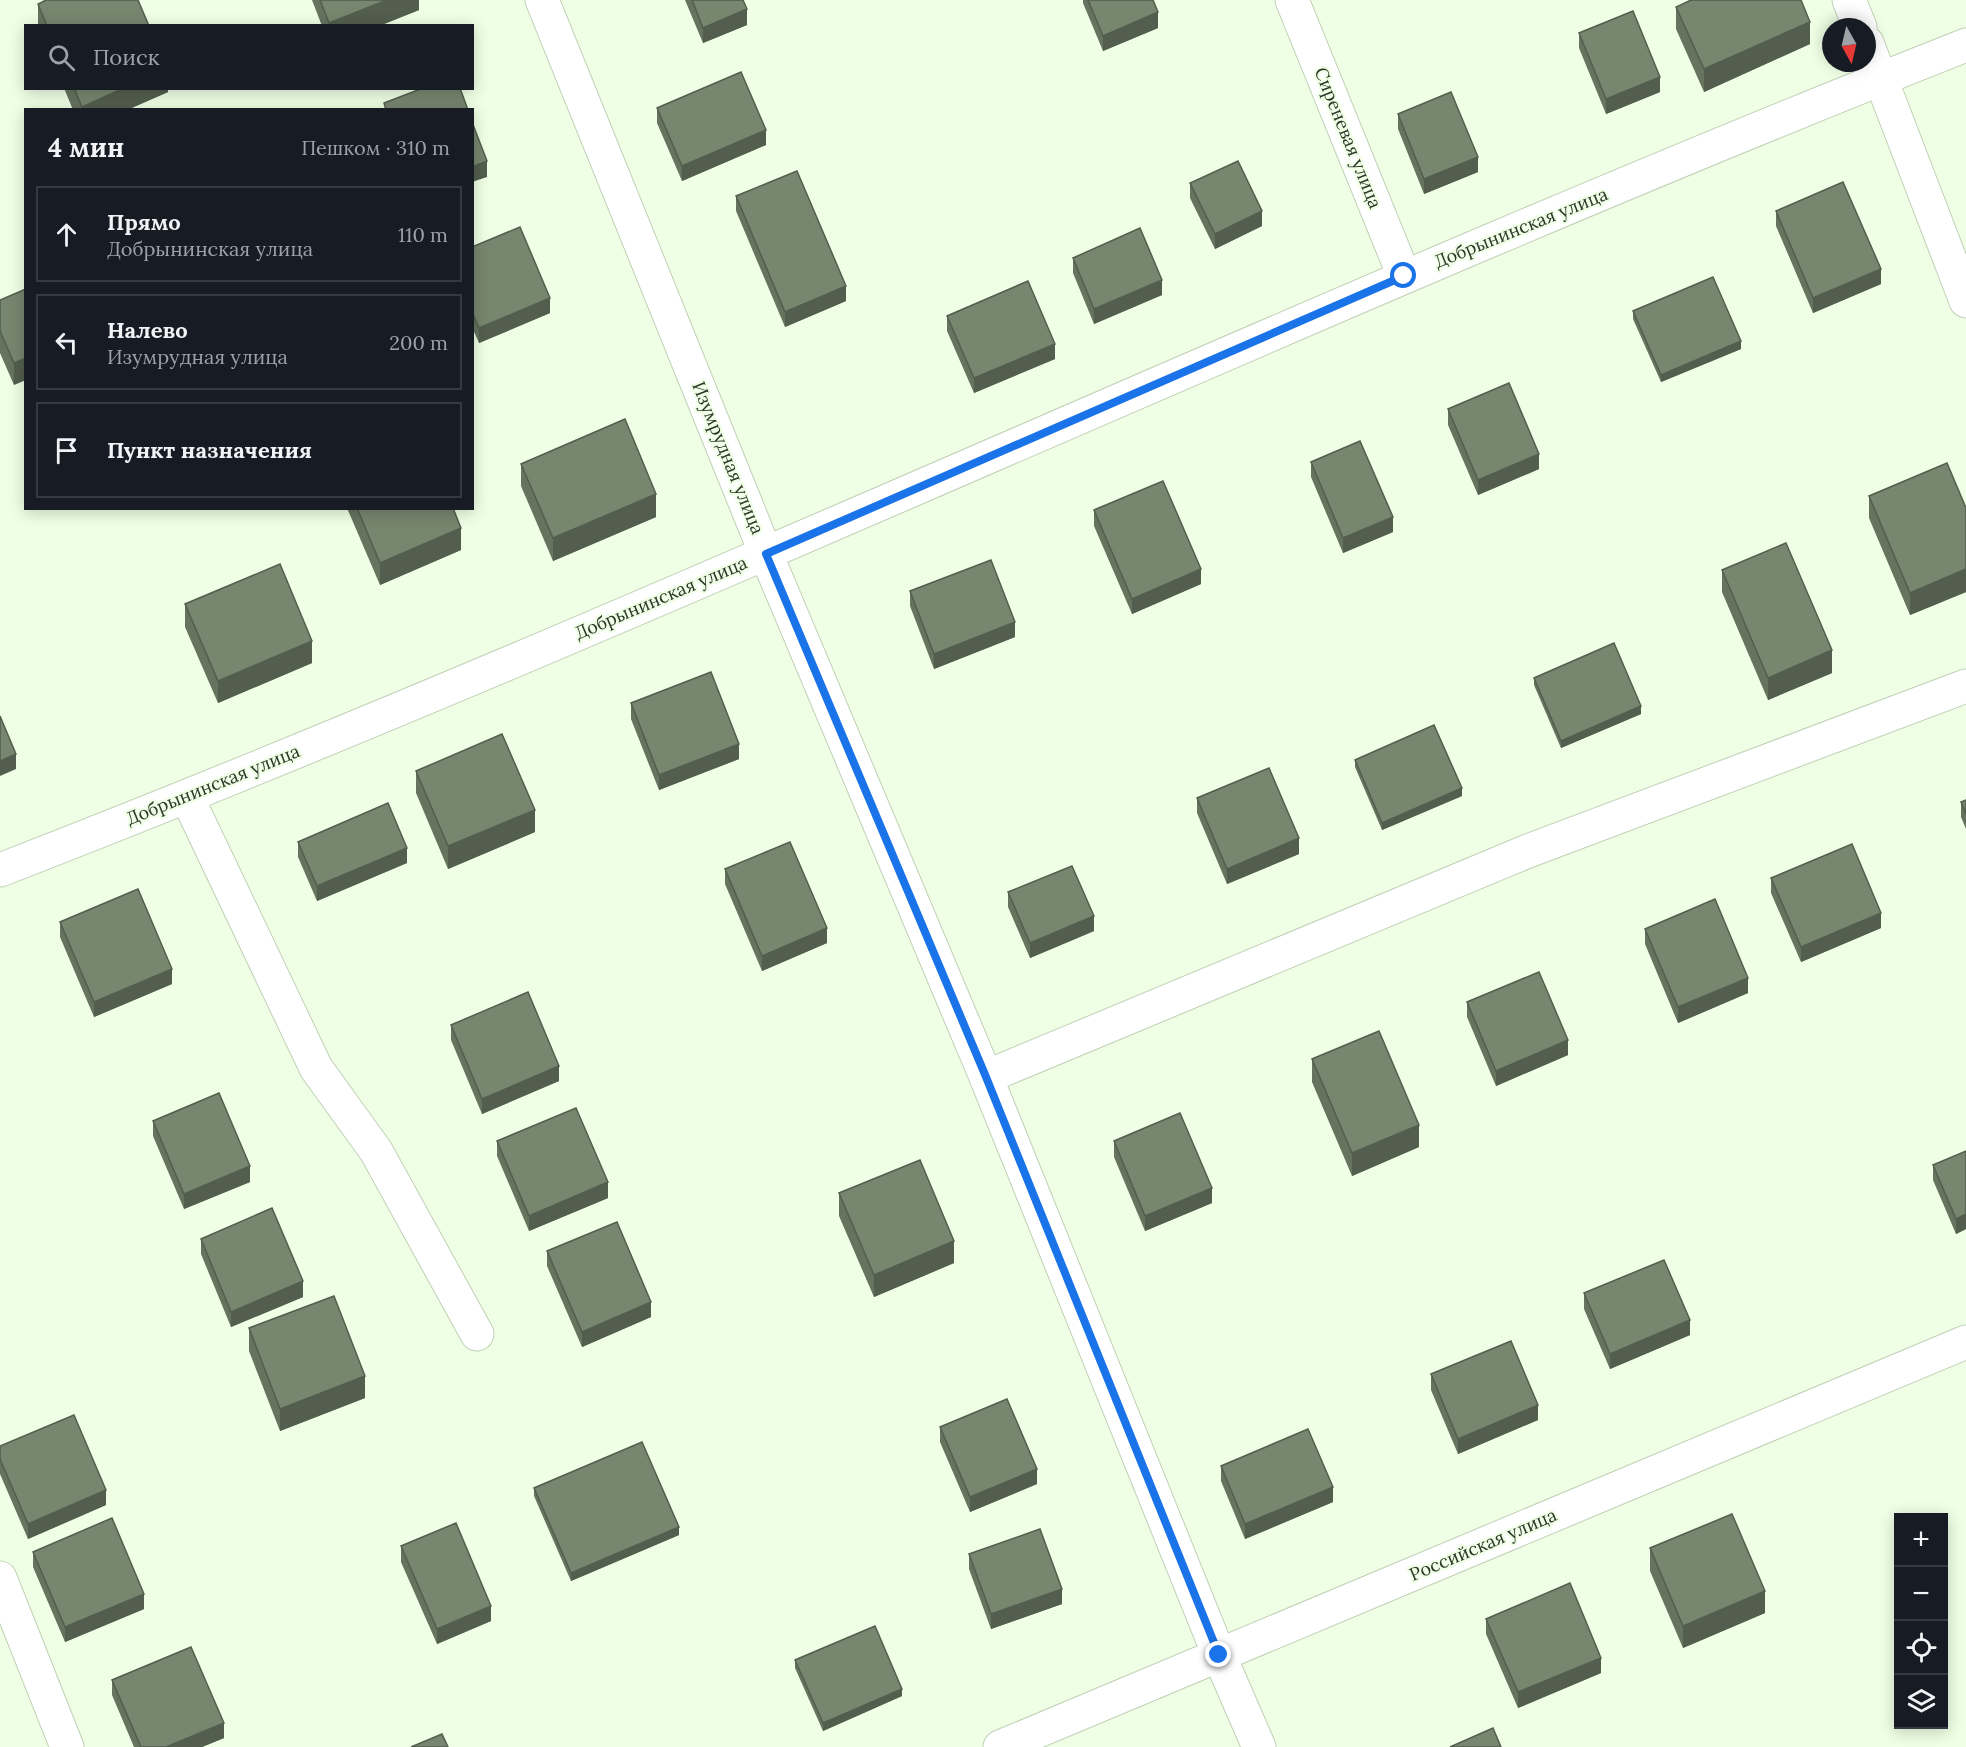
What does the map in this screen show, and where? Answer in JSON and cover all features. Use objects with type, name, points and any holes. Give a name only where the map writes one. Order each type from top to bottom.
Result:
[{"type":"street","name":"Изумрудная улица","points":[[542,0],[766,554],[986,1077],[1219,1655],[1259,1747]]},
{"type":"street","name":"Сиреневая улица","points":[[1292,0],[1404,276]]},
{"type":"street","points":[[1849,0],[1856,18]]},
{"type":"street","name":"Добрынинская улица","points":[[0,870],[187,797],[766,554],[1404,276],[1966,45]]},
{"type":"street","points":[[1876,66],[1966,301]]},
{"type":"street","points":[[986,1077],[1528,851],[1966,686]]},
{"type":"street","points":[[187,797],[316,1068],[376,1151],[477,1334]]},
{"type":"street","name":"Российская улица","points":[[1000,1747],[1966,1342]]},
{"type":"street","points":[[0,1578],[67,1747]]},
{"type":"building","points":[[46,0],[138,0],[148,24],[46,24],[38,4]]},
{"type":"building","points":[[320,0],[387,0],[329,23]]},
{"type":"building","points":[[692,0],[743,0],[747,9],[703,28]]},
{"type":"building","points":[[1088,0],[1153,0],[1158,12],[1103,36]]},
{"type":"building","points":[[1691,0],[1801,0],[1810,22],[1704,69],[1676,7]]},
{"type":"building","points":[[1633,11],[1660,77],[1606,99],[1579,33]]},
{"type":"building","points":[[741,72],[766,130],[682,166],[657,108]]},
{"type":"building","points":[[75,90],[120,90],[82,107]]},
{"type":"building","points":[[418,90],[461,90],[467,108],[385,108],[384,103]]},
{"type":"building","points":[[1451,92],[1478,157],[1424,179],[1398,114]]},
{"type":"building","points":[[474,127],[487,161],[474,166]]},
{"type":"building","points":[[1238,161],[1262,211],[1215,234],[1190,183]]},
{"type":"building","points":[[797,171],[846,286],[785,312],[736,196]]},
{"type":"building","points":[[1843,182],[1881,269],[1813,298],[1776,211]]},
{"type":"building","points":[[520,227],[550,298],[479,328],[474,317],[474,246]]},
{"type":"building","points":[[1140,228],[1162,280],[1094,309],[1073,258]]},
{"type":"building","points":[[1713,277],[1741,341],[1661,375],[1633,311]]},
{"type":"building","points":[[1028,281],[1055,344],[974,378],[947,316]]},
{"type":"building","points":[[24,290],[24,359],[14,363],[0,331],[0,300]]},
{"type":"building","points":[[1509,383],[1539,454],[1478,480],[1448,409]]},
{"type":"building","points":[[625,419],[656,494],[553,538],[521,464]]},
{"type":"building","points":[[1360,441],[1393,517],[1343,538],[1311,462]]},
{"type":"building","points":[[1947,463],[1966,508],[1966,569],[1910,593],[1869,496]]},
{"type":"building","points":[[1163,481],[1201,569],[1132,599],[1094,510]]},
{"type":"building","points":[[358,510],[454,510],[461,528],[380,563]]},
{"type":"building","points":[[1786,543],[1832,650],[1768,678],[1722,570]]},
{"type":"building","points":[[991,560],[1015,622],[934,654],[910,591]]},
{"type":"building","points":[[280,564],[312,641],[218,681],[185,604]]},
{"type":"building","points":[[1614,643],[1641,706],[1561,741],[1534,678]]},
{"type":"building","points":[[711,672],[739,744],[659,775],[631,703]]},
{"type":"building","points":[[0,716],[16,754],[0,761]]},
{"type":"building","points":[[1434,725],[1462,788],[1382,823],[1355,760]]},
{"type":"building","points":[[502,734],[535,810],[448,846],[416,771]]},
{"type":"building","points":[[1269,768],[1299,838],[1227,869],[1197,798]]},
{"type":"building","points":[[1966,800],[1966,814],[1961,802]]},
{"type":"building","points":[[388,803],[407,848],[317,886],[298,842]]},
{"type":"building","points":[[790,842],[827,928],[762,956],[725,869]]},
{"type":"building","points":[[1852,844],[1881,913],[1801,947],[1771,878]]},
{"type":"building","points":[[1072,866],[1094,916],[1030,943],[1008,892]]},
{"type":"building","points":[[138,889],[172,969],[94,1002],[60,922]]},
{"type":"building","points":[[1715,899],[1748,978],[1678,1007],[1645,929]]},
{"type":"building","points":[[1539,972],[1568,1040],[1496,1071],[1467,1002]]},
{"type":"building","points":[[528,992],[559,1066],[482,1099],[451,1025]]},
{"type":"building","points":[[1379,1031],[1419,1125],[1352,1153],[1312,1059]]},
{"type":"building","points":[[219,1093],[250,1166],[184,1194],[153,1121]]},
{"type":"building","points":[[576,1108],[608,1182],[529,1216],[497,1141]]},
{"type":"building","points":[[1180,1113],[1212,1188],[1145,1216],[1114,1141]]},
{"type":"building","points":[[1966,1151],[1966,1214],[1956,1219],[1933,1165]]},
{"type":"building","points":[[920,1160],[954,1241],[874,1275],[839,1193]]},
{"type":"building","points":[[272,1208],[303,1281],[231,1312],[201,1239]]},
{"type":"building","points":[[617,1222],[651,1302],[582,1332],[547,1251]]},
{"type":"building","points":[[1664,1260],[1690,1320],[1610,1354],[1584,1293]]},
{"type":"building","points":[[334,1296],[365,1376],[280,1409],[249,1328]]},
{"type":"building","points":[[1511,1341],[1538,1405],[1458,1439],[1431,1374]]},
{"type":"building","points":[[1007,1399],[1037,1469],[970,1497],[940,1427]]},
{"type":"building","points":[[74,1415],[106,1490],[28,1524],[0,1459],[0,1446]]},
{"type":"building","points":[[1308,1429],[1333,1487],[1245,1524],[1221,1466]]},
{"type":"building","points":[[642,1442],[679,1527],[571,1573],[534,1488]]},
{"type":"building","points":[[1732,1514],[1765,1591],[1683,1626],[1650,1548]]},
{"type":"building","points":[[112,1518],[144,1594],[65,1627],[33,1552]]},
{"type":"building","points":[[456,1523],[491,1606],[437,1629],[401,1546]]},
{"type":"building","points":[[1040,1529],[1062,1589],[991,1614],[969,1554]]},
{"type":"building","points":[[1570,1583],[1601,1658],[1518,1692],[1486,1619]]},
{"type":"building","points":[[875,1626],[902,1689],[823,1723],[795,1660]]},
{"type":"building","points":[[191,1647],[224,1723],[166,1747],[141,1747],[112,1680]]},
{"type":"building","points":[[1493,1728],[1501,1747],[1450,1747]]},
{"type":"building","points":[[442,1734],[448,1747],[411,1747]]},
{"type":"route","points":[[1219,1655],[986,1077],[766,554],[1404,276]]}]
